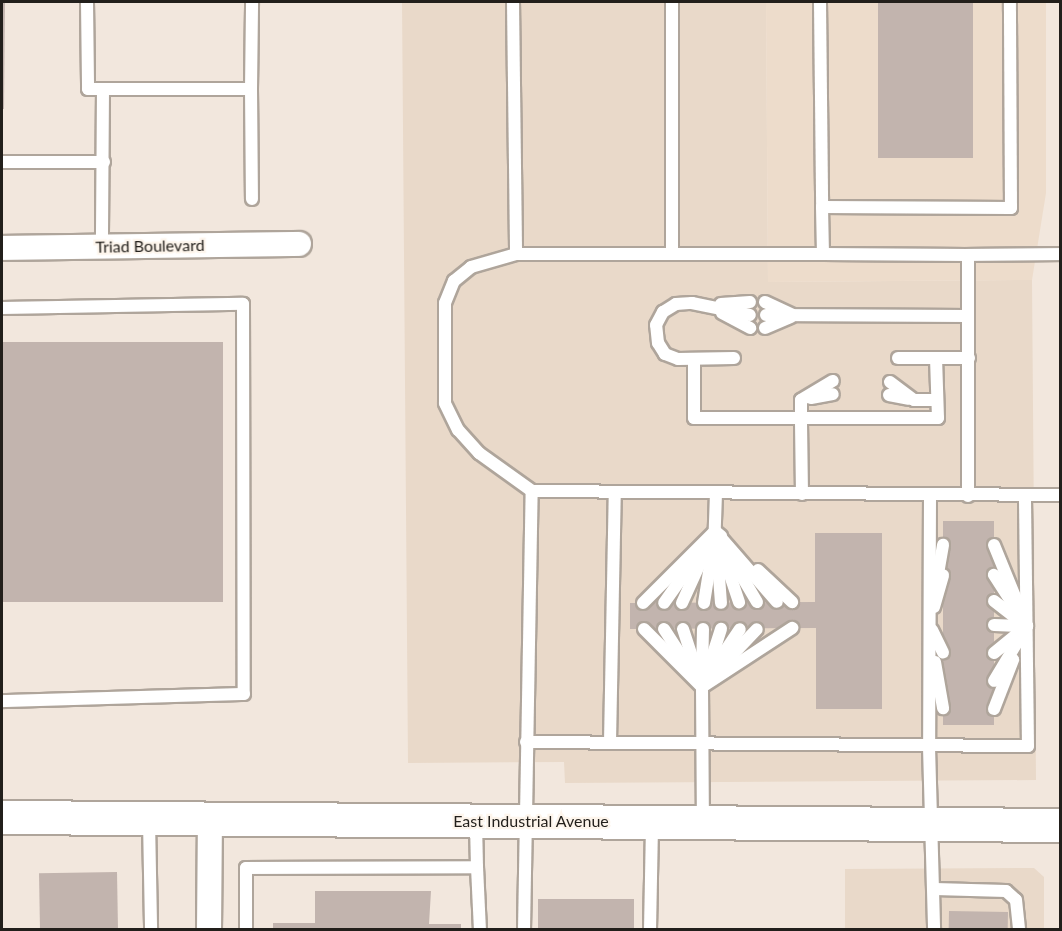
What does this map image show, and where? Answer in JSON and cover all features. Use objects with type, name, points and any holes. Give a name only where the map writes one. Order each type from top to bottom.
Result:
[{"type":"street","name":"Triad Boulevard","points":[[2,248],[299,244]]},
{"type":"street","name":"East Industrial Avenue","points":[[2,818],[210,821],[930,822],[1060,825]]},
{"type":"street","points":[[210,821],[210,930]]},
{"type":"lane","points":[[87,2],[88,89],[251,89]]},
{"type":"lane","points":[[252,2],[252,199]]},
{"type":"lane","points":[[513,2],[516,254]]},
{"type":"lane","points":[[672,2],[672,254]]},
{"type":"lane","points":[[820,2],[823,254]]},
{"type":"lane","points":[[822,207],[1011,208],[1010,2]]},
{"type":"lane","points":[[102,246],[103,89]]},
{"type":"lane","points":[[2,162],[104,162]]},
{"type":"lane","points":[[1060,254],[516,254],[491,258],[471,267],[454,281],[445,303],[445,403],[458,430],[479,453],[532,491],[1060,495]]},
{"type":"lane","points":[[968,255],[968,496]]},
{"type":"lane","points":[[708,306],[750,302]]},
{"type":"lane","points":[[765,302],[795,315]]},
{"type":"lane","points":[[2,308],[243,304],[244,670],[244,694],[2,701]]},
{"type":"lane","points":[[734,358],[678,359],[665,354],[658,343],[656,325],[663,312],[676,304],[708,306],[750,315]]},
{"type":"lane","points":[[708,306],[750,328]]},
{"type":"lane","points":[[766,315],[968,316]]},
{"type":"lane","points":[[765,328],[795,315]]},
{"type":"lane","points":[[898,358],[969,358]]},
{"type":"lane","points":[[694,359],[694,418],[938,418],[936,358]]},
{"type":"lane","points":[[801,400],[833,381]]},
{"type":"lane","points":[[890,382],[914,400]]},
{"type":"lane","points":[[801,400],[833,394]]},
{"type":"lane","points":[[889,395],[914,400],[937,400]]},
{"type":"lane","points":[[801,400],[802,494]]},
{"type":"lane","points":[[524,930],[532,491]]},
{"type":"lane","points":[[610,742],[615,492]]},
{"type":"lane","points":[[716,493],[715,531],[721,603]]},
{"type":"lane","points":[[930,495],[929,747],[930,822],[935,889],[934,930]]},
{"type":"lane","points":[[526,742],[1028,746],[1025,496]]},
{"type":"lane","points":[[715,531],[739,602]]},
{"type":"lane","points":[[715,531],[757,602]]},
{"type":"lane","points":[[715,531],[777,602]]},
{"type":"lane","points":[[715,531],[792,602]]},
{"type":"lane","points":[[643,603],[715,531]]},
{"type":"lane","points":[[664,603],[715,531]]},
{"type":"lane","points":[[682,603],[715,531]]},
{"type":"lane","points":[[704,603],[715,531]]},
{"type":"lane","points":[[943,545],[930,625],[943,708]]},
{"type":"lane","points":[[993,545],[1027,626],[993,709]]},
{"type":"lane","points":[[943,574],[930,625],[943,680]]},
{"type":"lane","points":[[993,574],[1027,626]]},
{"type":"lane","points":[[993,601],[1027,626]]},
{"type":"lane","points":[[930,625],[943,602]]},
{"type":"lane","points":[[930,625],[943,625]]},
{"type":"lane","points":[[930,625],[943,653]]},
{"type":"lane","points":[[993,625],[1027,626]]},
{"type":"lane","points":[[993,654],[1027,626]]},
{"type":"lane","points":[[993,681],[1027,626]]},
{"type":"lane","points":[[702,687],[792,628]]},
{"type":"lane","points":[[644,629],[702,687]]},
{"type":"lane","points":[[664,629],[702,687]]},
{"type":"lane","points":[[683,629],[702,687]]},
{"type":"lane","points":[[703,629],[703,821]]},
{"type":"lane","points":[[702,687],[721,629]]},
{"type":"lane","points":[[702,687],[740,629]]},
{"type":"lane","points":[[702,687],[758,629]]},
{"type":"lane","points":[[702,687],[777,629]]},
{"type":"lane","points":[[148,820],[151,930]]},
{"type":"lane","points":[[476,821],[480,930]]},
{"type":"lane","points":[[650,930],[652,821]]},
{"type":"lane","points":[[246,930],[246,868],[477,867]]},
{"type":"lane","points":[[935,889],[1006,891],[1016,900],[1019,930]]},
{"type":"shaded area","points":[[402,2],[766,2],[768,282],[1032,280],[1036,780],[565,783],[564,762],[408,763]]},
{"type":"shaded area","points":[[766,2],[1046,2],[1046,193],[1032,280],[768,282]]},
{"type":"shaded area","points":[[1034,868],[1044,877],[1044,929],[845,929],[845,869]]},
{"type":"building","points":[[2,2],[5,2],[4,109],[2,109]]},
{"type":"building","points":[[878,2],[973,2],[973,158],[878,158]]},
{"type":"building","points":[[2,342],[223,342],[223,602],[2,602]]},
{"type":"building","points":[[943,521],[994,521],[994,725],[943,725]]},
{"type":"building","points":[[815,533],[882,533],[882,709],[816,709],[816,628],[630,629],[630,603],[815,602]]},
{"type":"building","points":[[117,872],[118,930],[40,930],[39,873]]},
{"type":"building","points":[[315,891],[431,891],[429,924],[461,924],[461,930],[273,930],[273,923],[315,923]]},
{"type":"building","points":[[538,899],[634,899],[634,930],[538,930]]},
{"type":"building","points":[[949,911],[1008,912],[1008,930],[949,930]]}]
